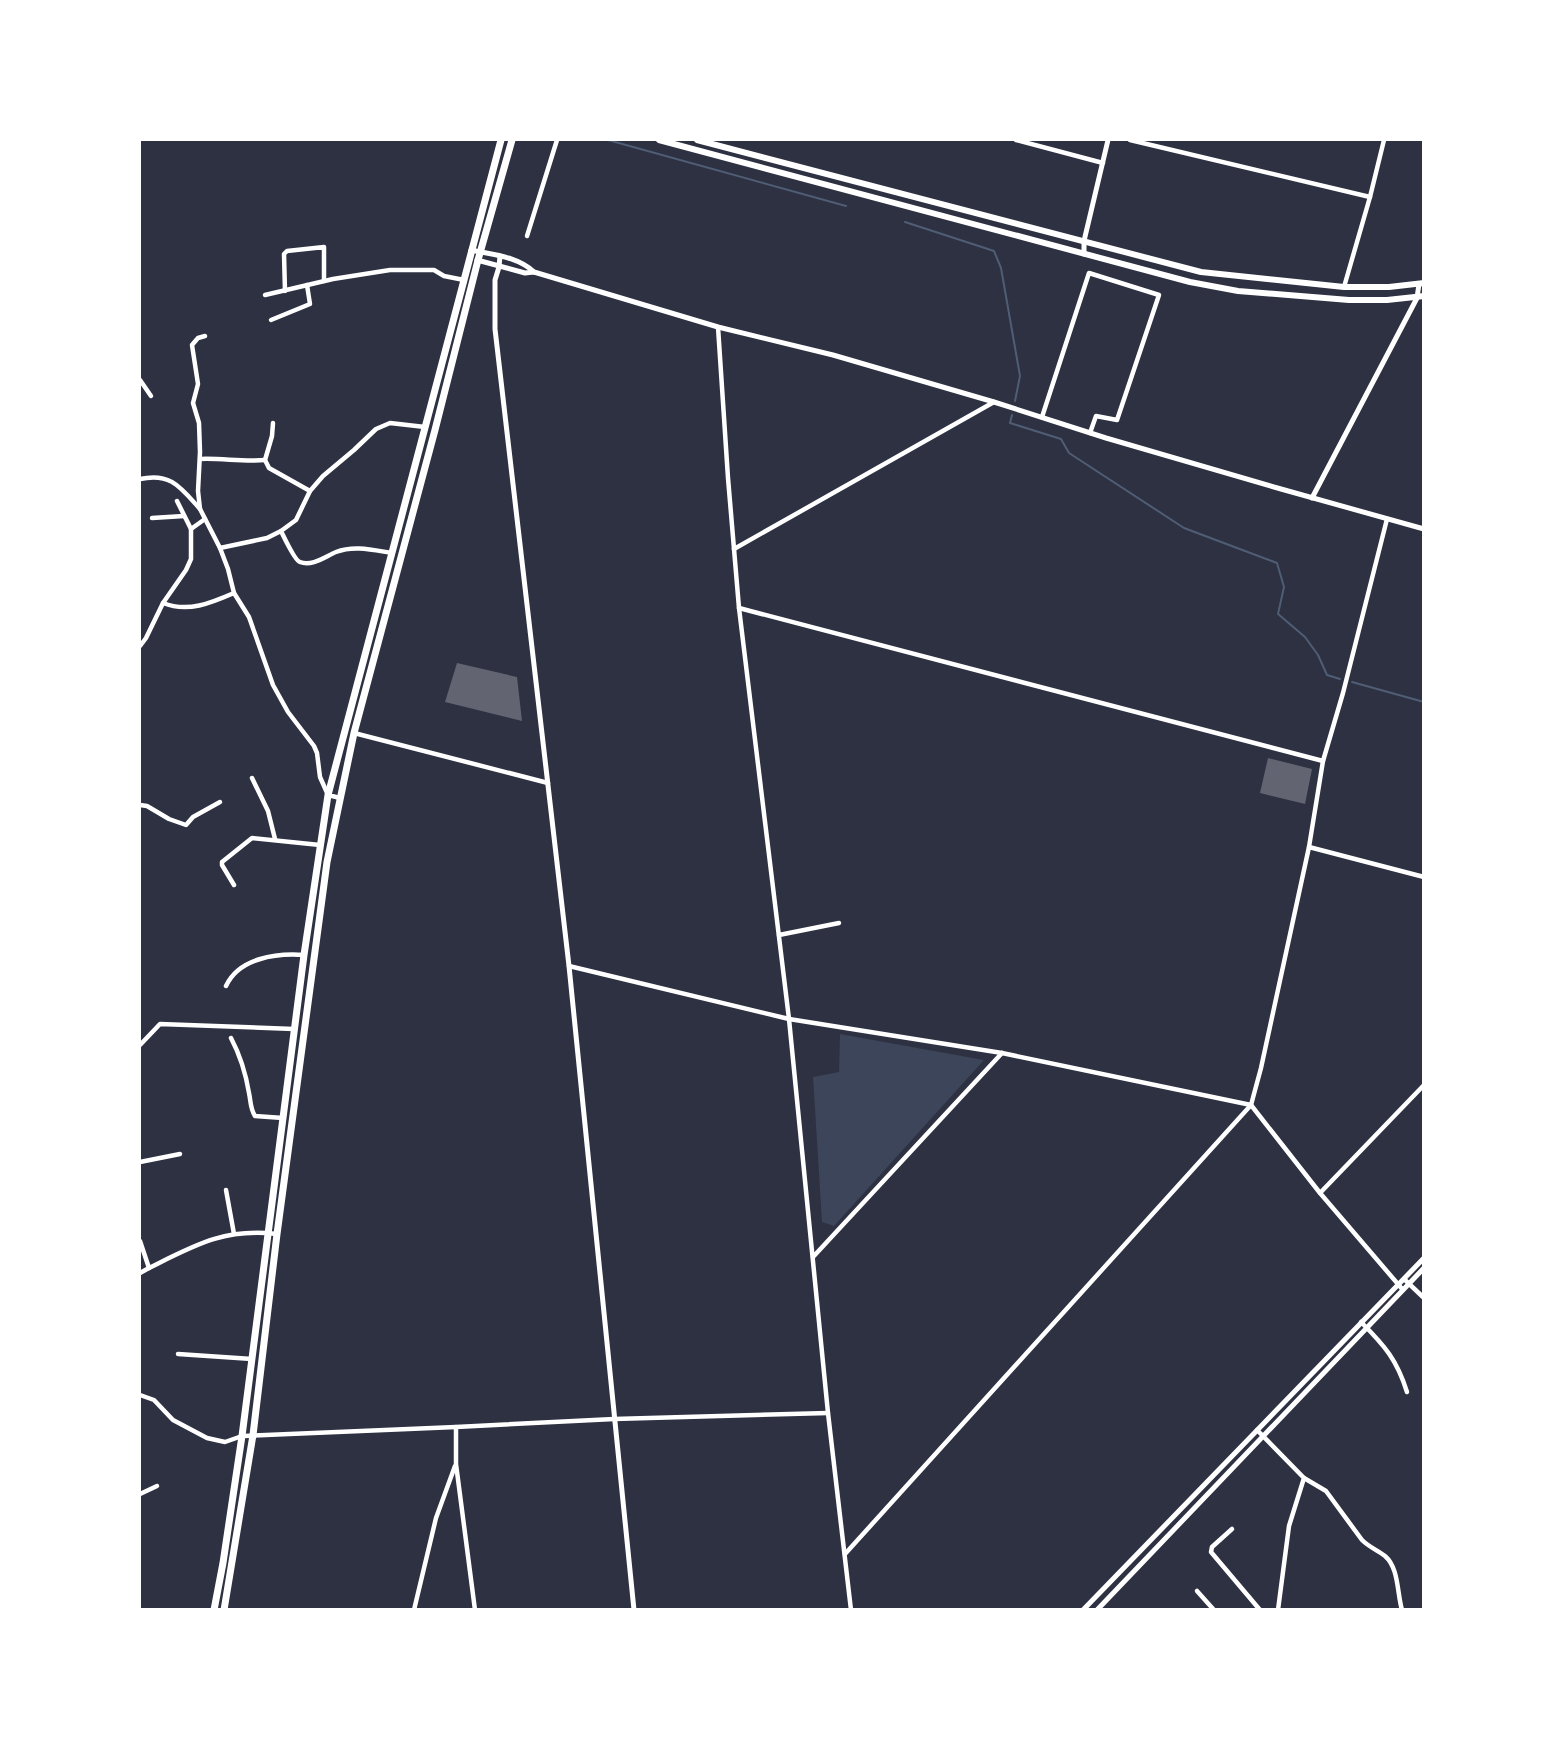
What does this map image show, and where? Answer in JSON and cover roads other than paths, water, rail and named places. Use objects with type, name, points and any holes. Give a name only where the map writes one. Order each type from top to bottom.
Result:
[{"type":"main road","points":[[214,1610],[242,1436],[294,1029],[328,795],[501,140]]},
{"type":"main road","points":[[224,1610],[253,1436],[327,862],[354,733],[478,260],[512,140]]},
{"type":"main road","points":[[659,140],[1190,282],[1238,291],[1348,300],[1420,297]]},
{"type":"main road","points":[[697,140],[1201,272],[1344,287],[1421,284]]},
{"type":"main road","points":[[1165,276],[1169,263]]},
{"type":"main road","points":[[404,508],[413,511]]},
{"type":"street","points":[[527,236],[557,140]]},
{"type":"street","points":[[1016,140],[1103,163]]},
{"type":"street","points":[[1084,254],[1084,240],[1108,140]]},
{"type":"street","points":[[1130,140],[1370,197]]},
{"type":"street","points":[[1344,287],[1384,140]]},
{"type":"street","points":[[285,291],[284,254],[287,251],[324,247],[324,281]]},
{"type":"street","points":[[471,250],[519,261],[534,272]]},
{"type":"street","points":[[500,256],[495,279],[495,329],[569,966],[634,1610]]},
{"type":"street","points":[[469,258],[525,273],[534,272],[718,327],[833,355],[1090,433],[1424,530]]},
{"type":"street","points":[[265,295],[324,281],[390,270],[434,270],[444,276],[464,280]]},
{"type":"street","points":[[1042,417],[1089,273],[1160,295],[1117,420],[1096,416],[1090,433]]},
{"type":"street","points":[[1312,498],[1420,297],[1421,284]]},
{"type":"street","points":[[272,320],[310,304],[307,285]]},
{"type":"street","points":[[718,327],[739,608],[789,1019],[828,1413],[851,1610]]},
{"type":"street","points":[[200,509],[199,423],[193,403],[198,384],[192,345],[198,338],[205,336]]},
{"type":"street","points":[[140,380],[151,396]]},
{"type":"street","points":[[734,549],[994,402]]},
{"type":"street","points":[[273,423],[265,460],[269,468],[310,491]]},
{"type":"street","points":[[220,548],[267,538],[296,520],[310,491],[322,476],[376,429],[390,423],[425,427]]},
{"type":"street","points":[[200,459],[265,460]]},
{"type":"street","points":[[140,479],[153,476],[177,484],[200,509],[220,548],[234,592],[249,617],[273,685],[288,712],[314,746],[320,777],[328,795],[340,798]]},
{"type":"street","points":[[140,646],[163,603],[191,559],[191,529],[177,501]]},
{"type":"street","points":[[152,518],[184,516]]},
{"type":"street","points":[[191,529],[205,519]]},
{"type":"street","points":[[845,1554],[1251,1105],[1310,847],[1323,761],[1343,693],[1387,519]]},
{"type":"street","points":[[280,531],[296,559],[301,563],[310,563],[350,548],[392,553]]},
{"type":"street","points":[[163,603],[173,607],[190,607],[209,604],[234,592]]},
{"type":"street","points":[[739,608],[1323,761]]},
{"type":"street","points":[[354,733],[548,783]]},
{"type":"street","points":[[252,778],[268,811],[275,839]]},
{"type":"street","points":[[140,805],[147,806],[169,819],[186,825],[193,817],[220,802]]},
{"type":"street","points":[[234,885],[222,862],[252,838],[320,845]]},
{"type":"street","points":[[1310,847],[1424,877]]},
{"type":"street","points":[[779,934],[839,923]]},
{"type":"street","points":[[226,986],[231,976],[252,961],[288,954],[304,956]]},
{"type":"street","points":[[569,966],[789,1019],[1002,1053],[1251,1105],[1320,1193],[1402,1290]]},
{"type":"street","points":[[140,1045],[160,1024],[294,1029]]},
{"type":"street","points":[[231,1038],[242,1064],[249,1093],[250,1109],[255,1116],[283,1118]]},
{"type":"street","points":[[813,1257],[1002,1053]]},
{"type":"street","points":[[1320,1193],[1424,1085]]},
{"type":"street","points":[[140,1162],[180,1154]]},
{"type":"street","points":[[226,1190],[234,1234]]},
{"type":"street","points":[[140,1273],[199,1243],[214,1238],[234,1234],[278,1234]]},
{"type":"street","points":[[140,1241],[149,1268]]},
{"type":"street","points":[[1083,1610],[1424,1258]]},
{"type":"street","points":[[1097,1610],[1424,1268]]},
{"type":"street","points":[[1404,1279],[1424,1298]]},
{"type":"street","points":[[1361,1322],[1387,1349],[1402,1376],[1407,1392]]},
{"type":"street","points":[[178,1354],[252,1359]]},
{"type":"street","points":[[140,1395],[154,1400],[172,1420],[207,1438],[225,1442],[242,1436],[614,1419],[828,1413]]},
{"type":"street","points":[[456,1427],[456,1464],[475,1610]]},
{"type":"street","points":[[1257,1430],[1304,1478],[1326,1491],[1362,1539],[1389,1560],[1394,1568],[1402,1610]]},
{"type":"street","points":[[414,1610],[436,1518],[456,1464]]},
{"type":"street","points":[[1278,1610],[1289,1526],[1304,1478]]},
{"type":"street","points":[[140,1494],[156,1486]]},
{"type":"street","points":[[1232,1529],[1212,1547],[1210,1552],[1259,1609]]},
{"type":"street","points":[[1108,1585],[1115,1591]]},
{"type":"street","points":[[1197,1591],[1214,1610]]},
{"type":"waterway","points":[[608,140],[846,206]]},
{"type":"waterway","points":[[905,222],[994,251],[1001,268],[1020,376],[1015,401]]},
{"type":"waterway","points":[[1012,415],[1010,423],[1061,439],[1069,453],[1184,528],[1277,563],[1284,587],[1278,614],[1305,637],[1318,655],[1327,675],[1340,679]]},
{"type":"waterway","points":[[1352,682],[1424,702]]}]
